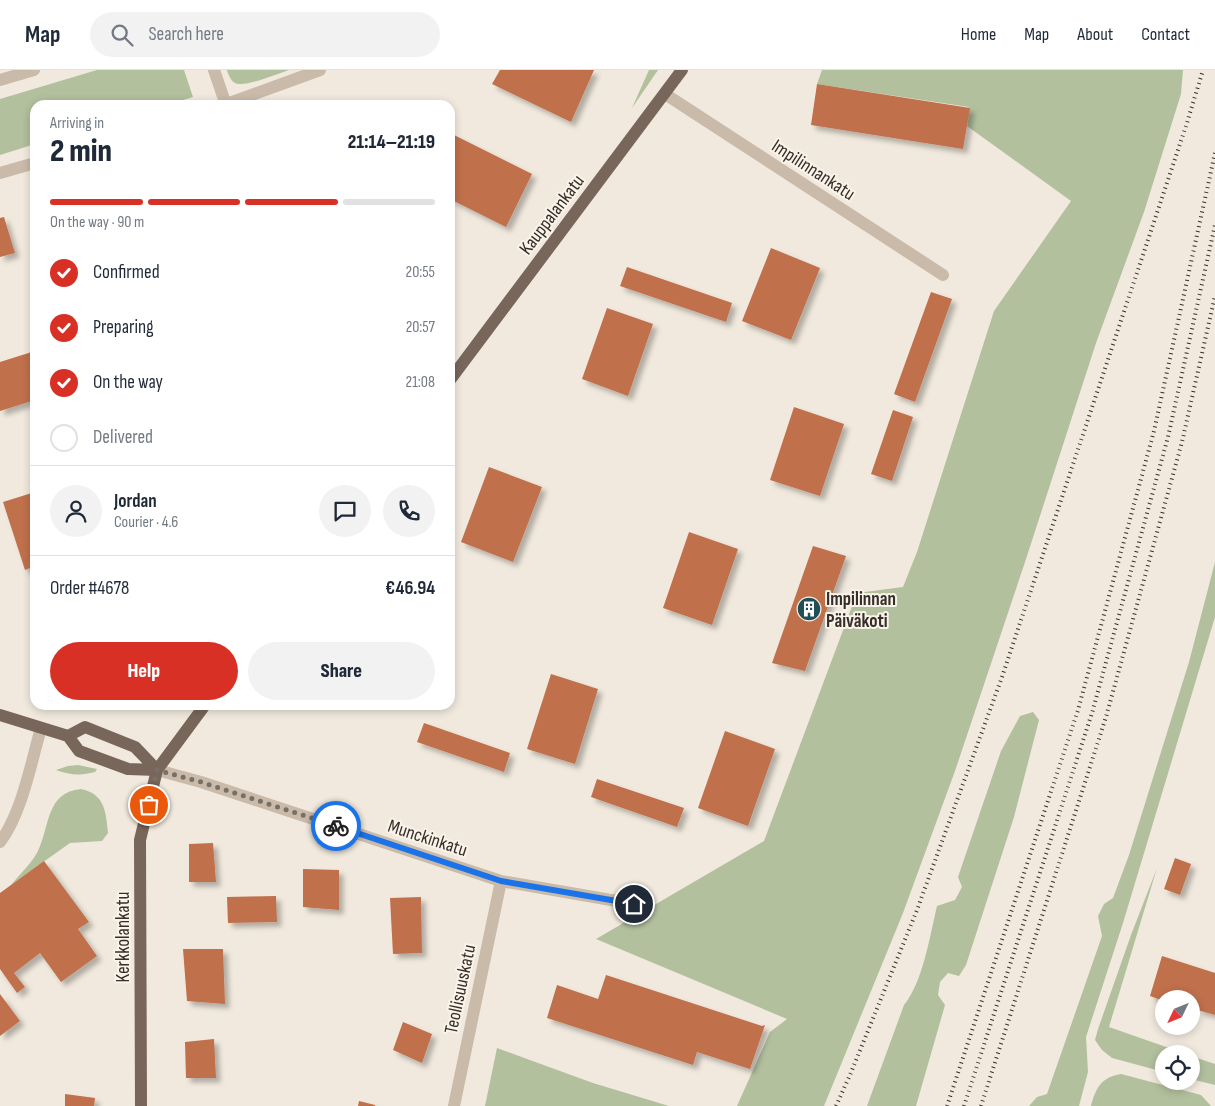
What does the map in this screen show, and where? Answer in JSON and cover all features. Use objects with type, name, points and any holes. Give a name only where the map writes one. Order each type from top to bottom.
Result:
[{"type":"main road","name":"Kauppalankatu","points":[[455,373],[666,94],[682,70]]},
{"type":"main road","points":[[68,736],[85,727],[118,739],[135,747],[157,770],[201,710]]},
{"type":"main road","name":"Munckinkatu","points":[[0,715],[68,736],[79,751],[128,769],[157,770]]},
{"type":"main road","name":"Kerkkolankatu","points":[[141,1106],[140,840],[157,770]]},
{"type":"street","points":[[0,80],[34,70]]},
{"type":"street","points":[[214,70],[224,100]]},
{"type":"street","points":[[239,100],[320,70]]},
{"type":"street","name":"Impilinnankatu","points":[[666,94],[943,275]]},
{"type":"street","points":[[0,173],[30,164]]},
{"type":"street","points":[[0,842],[12,821],[29,772],[41,728]]},
{"type":"street","name":"Munckinkatu","points":[[157,770],[194,780],[501,881],[634,904]]},
{"type":"street","name":"Teollisuuskatu","points":[[454,1106],[501,881]]},
{"type":"green space","points":[[97,70],[184,70],[193,97],[183,100],[30,100],[30,146],[0,155],[0,99]]},
{"type":"green space","points":[[227,70],[289,70],[254,82],[240,84],[232,81]]},
{"type":"green space","points":[[649,70],[658,70],[632,108]]},
{"type":"green space","points":[[822,70],[1183,70],[1181,94],[1144,212],[1096,343],[955,771],[903,913],[824,1106],[737,1106],[770,1032],[787,1019],[596,939],[764,841],[857,593],[903,587],[917,552],[994,311],[1071,201],[967,126],[969,107],[817,84]]},
{"type":"green space","points":[[1215,562],[1215,617],[1123,923],[1086,1037],[1088,1072],[1079,1106],[1029,1106],[1037,1097],[1047,1094],[1102,936],[1098,916],[1104,904],[1113,898],[1129,855],[1189,662]]},
{"type":"green space","points":[[1033,712],[1039,720],[1014,817],[966,965],[959,976],[948,973],[940,982],[938,995],[945,1005],[916,1106],[867,1106],[904,1005],[911,995],[921,971],[937,906],[955,900],[962,887],[958,877],[1001,751],[1020,716]]},
{"type":"green space","points":[[78,765],[97,769],[95,772],[80,774],[56,770],[68,766]]},
{"type":"green space","points":[[81,789],[89,791],[100,800],[105,811],[108,833],[102,841],[70,843],[11,885],[38,851],[55,803],[61,796]]},
{"type":"green space","points":[[1157,868],[1109,1027],[1160,1045],[1155,1045],[1155,1070],[1112,1058],[1102,1050],[1095,1040],[1131,935]]},
{"type":"green space","points":[[497,1048],[593,1083],[669,1106],[485,1106]]},
{"type":"green space","points":[[1200,1059],[1215,1064],[1215,1085],[1200,1081]]},
{"type":"green space","points":[[1121,1074],[1155,1083],[1155,1090],[1182,1090],[1201,1095],[1211,1106],[1091,1106],[1098,1088],[1104,1080]]},
{"type":"building","points":[[500,70],[594,70],[571,122],[492,84]]},
{"type":"building","points":[[817,84],[970,108],[963,149],[811,125]]},
{"type":"building","points":[[455,136],[532,174],[506,227],[455,202]]},
{"type":"building","points":[[4,217],[15,253],[0,257],[0,218]]},
{"type":"building","points":[[771,248],[820,268],[791,340],[742,321]]},
{"type":"building","points":[[627,267],[732,303],[726,322],[620,286]]},
{"type":"building","points":[[931,292],[952,299],[915,402],[894,394]]},
{"type":"building","points":[[607,308],[653,324],[628,396],[582,379]]},
{"type":"building","points":[[30,353],[30,402],[0,411],[0,362]]},
{"type":"building","points":[[794,407],[844,424],[820,496],[770,480]]},
{"type":"building","points":[[893,410],[913,417],[892,481],[871,474]]},
{"type":"building","points":[[489,467],[542,487],[513,562],[461,542]]},
{"type":"building","points":[[30,494],[30,568],[25,570],[3,502]]},
{"type":"building","points":[[689,532],[738,549],[712,625],[663,608]]},
{"type":"building","name":"Impilinnan Päiväkoti","points":[[813,546],[846,556],[805,671],[772,663]]},
{"type":"building","points":[[551,674],[598,689],[575,764],[527,749]]},
{"type":"building","points":[[424,723],[510,753],[504,772],[417,742]]},
{"type":"building","points":[[725,731],[775,749],[748,826],[698,808]]},
{"type":"building","points":[[597,779],[684,808],[677,827],[591,797]]},
{"type":"building","points":[[213,843],[216,882],[189,882],[189,844]]},
{"type":"building","points":[[1175,858],[1191,864],[1180,895],[1164,889]]},
{"type":"building","points":[[44,861],[89,922],[78,929],[97,956],[61,982],[40,953],[14,973],[25,987],[17,993],[0,969],[0,893]]},
{"type":"building","points":[[303,869],[339,870],[339,910],[303,907]]},
{"type":"building","points":[[276,896],[277,922],[228,923],[227,897]]},
{"type":"building","points":[[421,897],[422,953],[393,954],[390,898]]},
{"type":"building","points":[[183,949],[223,949],[225,1004],[187,1001]]},
{"type":"building","points":[[1162,956],[1215,973],[1215,1015],[1200,1011],[1200,990],[1155,990],[1155,998],[1150,996]]},
{"type":"building","points":[[606,975],[762,1026],[765,1025],[750,1069],[697,1052],[693,1065],[547,1018],[557,985],[598,999]]},
{"type":"building","points":[[0,994],[20,1021],[0,1036]]},
{"type":"building","points":[[403,1022],[432,1034],[422,1063],[393,1050]]},
{"type":"building","points":[[214,1039],[216,1078],[186,1078],[185,1042]]},
{"type":"building","points":[[65,1094],[95,1098],[94,1106],[65,1106]]},
{"type":"building","points":[[359,1101],[375,1105],[375,1106],[358,1106]]},
{"type":"railway","points":[[836,1106],[917,910],[1002,677],[1203,70]]},
{"type":"railway","points":[[947,1106],[1078,710],[1154,431],[1215,153]]},
{"type":"railway","points":[[964,1106],[1092,713],[1168,437],[1215,225]]},
{"type":"railway","points":[[981,1106],[1106,717],[1182,442],[1215,296]]},
{"type":"way so far","points":[[149,805],[157,770],[201,782],[336,826]]},
{"type":"place","name":"Impilinnan Päiväkoti","points":[[809,609]]},
{"type":"route","points":[[336,826],[501,881],[634,904]]}]
